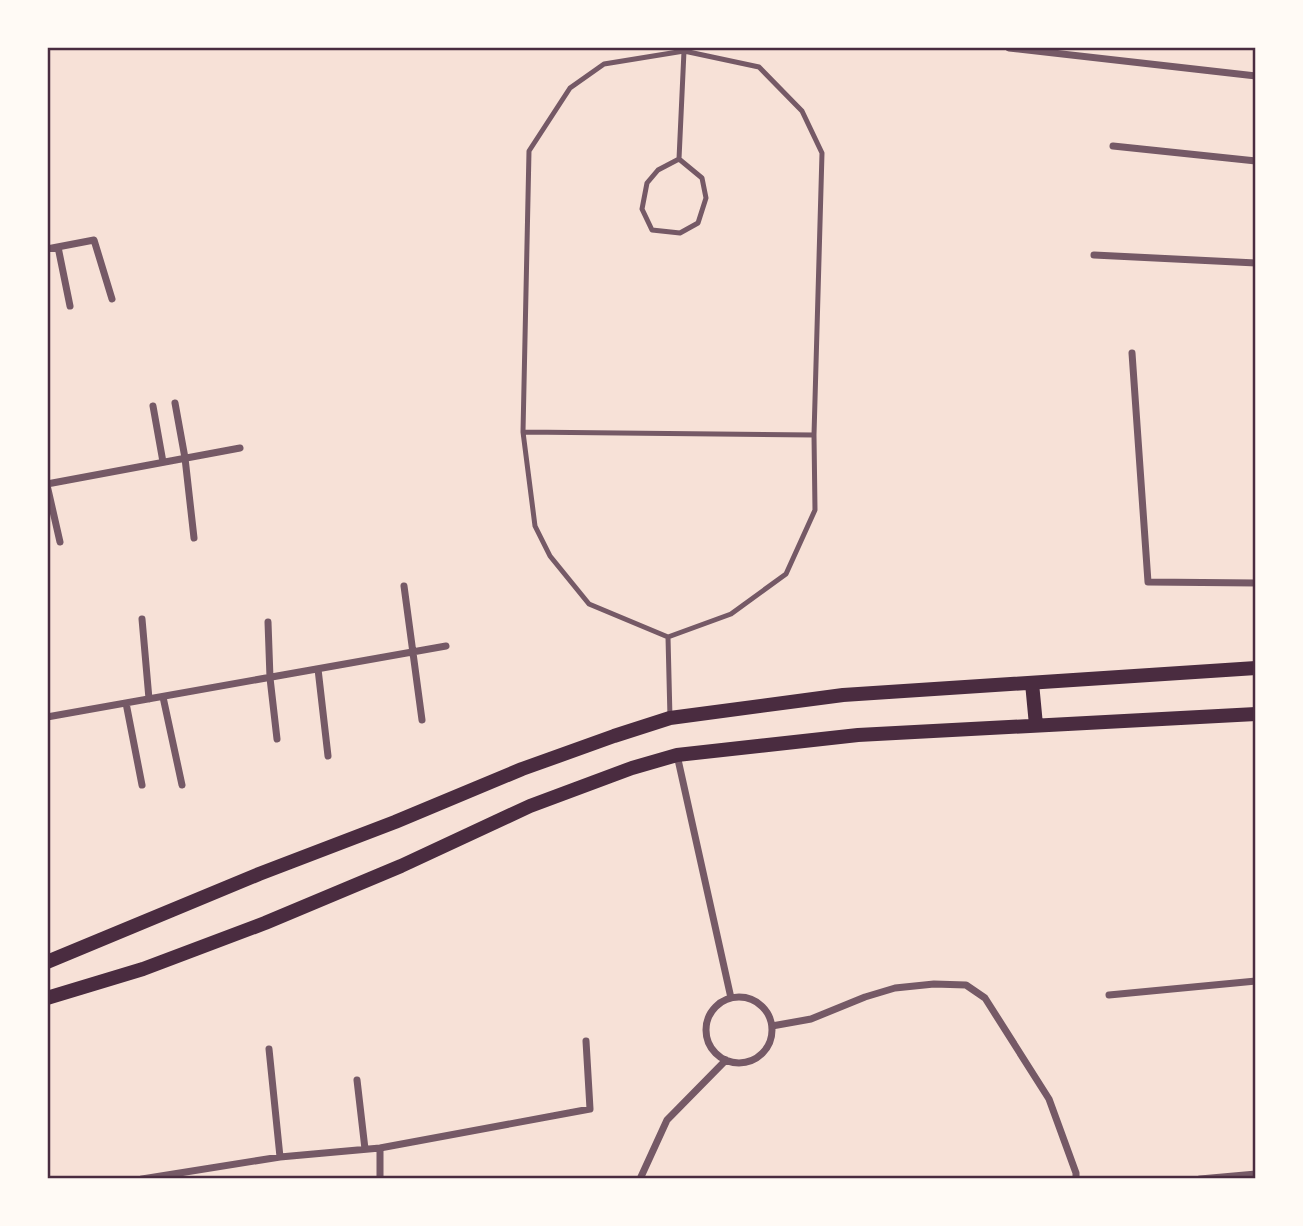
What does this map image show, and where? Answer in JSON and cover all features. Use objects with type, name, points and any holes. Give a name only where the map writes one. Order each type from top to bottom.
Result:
[{"type":"main road","points":[[47,962],[522,769],[670,718],[842,695],[1256,668]]},
{"type":"main road","points":[[1032,683],[1036,725]]},
{"type":"main road","points":[[47,998],[143,970],[265,923],[401,866],[530,806],[632,768],[677,755],[858,735],[1256,714]]},
{"type":"street","points":[[1009,48],[1256,76]]},
{"type":"street","points":[[1113,146],[1256,161]]},
{"type":"street","points":[[47,249],[94,240],[112,299]]},
{"type":"street","points":[[58,247],[70,306]]},
{"type":"street","points":[[1094,255],[1256,263]]},
{"type":"street","points":[[1132,354],[1148,582],[1256,583]]},
{"type":"street","points":[[176,403],[194,538]]},
{"type":"street","points":[[153,406],[163,462]]},
{"type":"street","points":[[60,542],[47,485],[240,448]]},
{"type":"street","points":[[404,586],[422,720]]},
{"type":"street","points":[[142,619],[149,699]]},
{"type":"street","points":[[268,622],[278,739]]},
{"type":"street","points":[[47,717],[446,646]]},
{"type":"street","points":[[318,669],[328,756]]},
{"type":"street","points":[[163,697],[182,785]]},
{"type":"street","points":[[126,704],[142,785]]},
{"type":"street","points":[[677,755],[731,998]]},
{"type":"street","points":[[1109,995],[1256,981]]},
{"type":"street","points":[[772,1026],[811,1019],[895,988],[934,984],[966,985],[985,998],[1049,1099],[1076,1179]]},
{"type":"street","points":[[738,996],[759,1003],[769,1015],[772,1026],[769,1044],[762,1054],[749,1061],[737,1062],[718,1055],[707,1036],[706,1024],[718,1005],[738,996]]},
{"type":"street","points":[[142,1179],[280,1157],[380,1148],[590,1109],[586,1041]]},
{"type":"street","points":[[269,1049],[280,1157]]},
{"type":"street","points":[[640,1179],[667,1120],[726,1060]]},
{"type":"street","points":[[357,1080],[365,1149]]},
{"type":"street","points":[[380,1148],[380,1179]]},
{"type":"street","points":[[1200,1179],[1256,1174]]},
{"type":"lane","points":[[679,159],[684,49]]},
{"type":"lane","points":[[684,49],[759,68],[802,111],[822,153],[814,435],[815,510],[786,574],[731,614],[668,637],[589,604],[550,556],[535,526],[523,432],[529,151],[570,88],[604,64],[684,49]]},
{"type":"lane","points":[[679,159],[702,178],[706,198],[698,223],[680,233],[652,230],[642,209],[647,183],[658,170],[679,159]]},
{"type":"lane","points":[[523,432],[814,435]]},
{"type":"lane","points":[[668,637],[670,718]]}]
